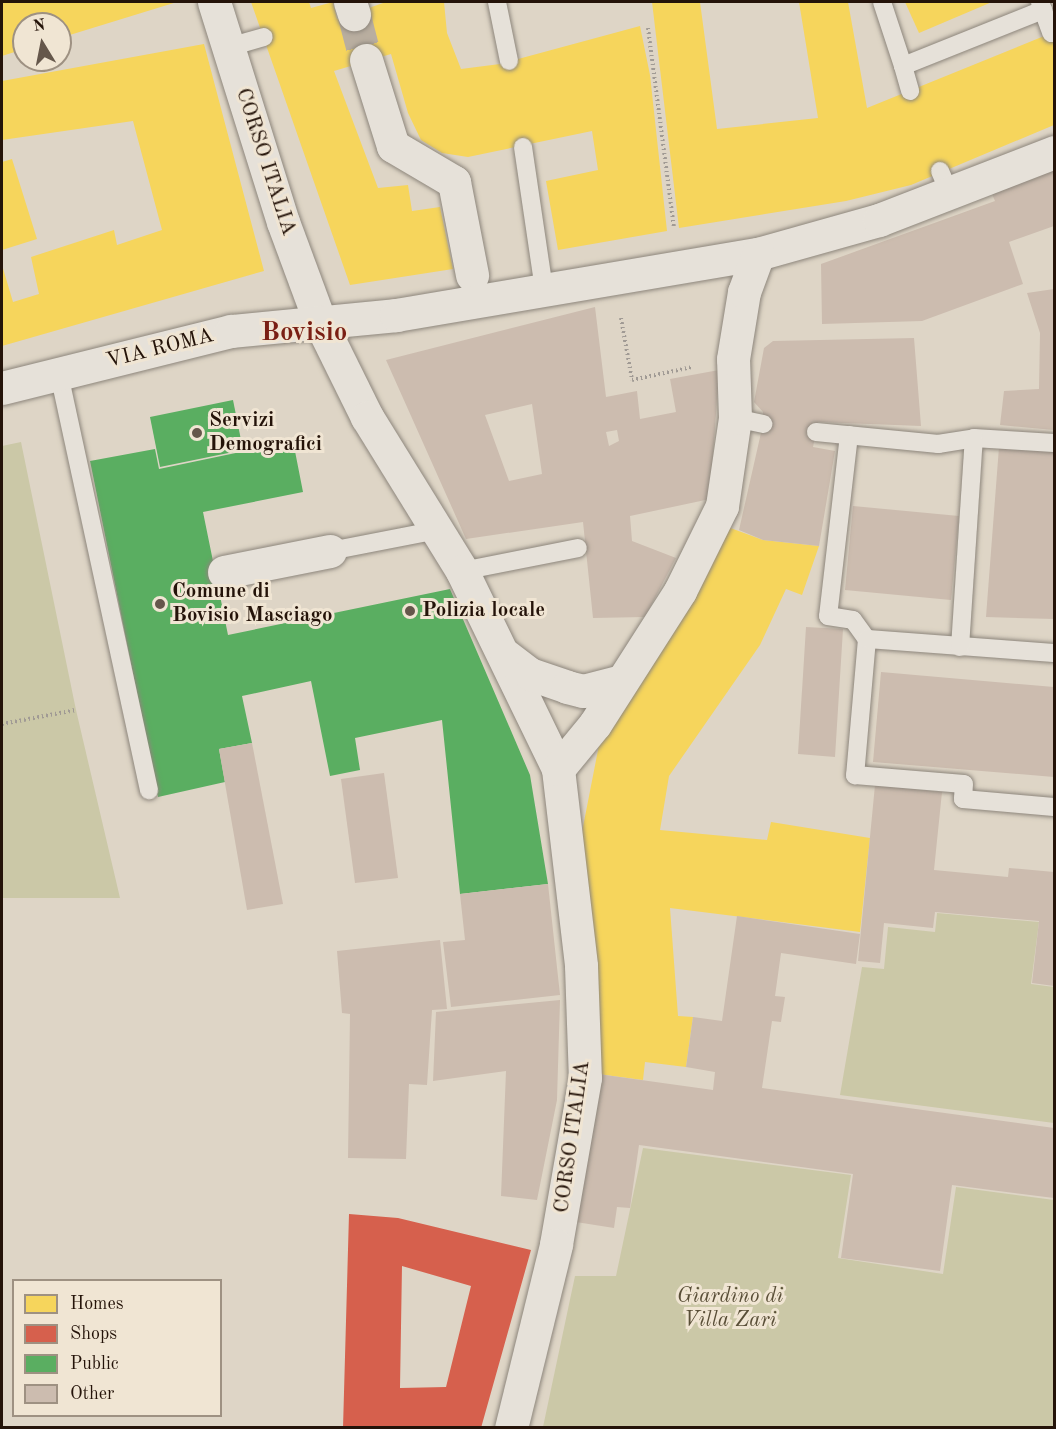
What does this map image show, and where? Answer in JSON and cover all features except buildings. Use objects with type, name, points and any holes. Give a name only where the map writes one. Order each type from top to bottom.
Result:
[{"type":"street","name":"CORSO ITALIA","points":[[214,2],[283,222],[320,322],[367,417],[462,571],[506,656],[558,769],[580,955],[585,1078],[556,1245],[511,1428]]},
{"type":"street","points":[[366,60],[393,146],[453,182],[472,275]]},
{"type":"street","name":"VIA ROMA","points":[[2,388],[231,331],[396,315],[758,254],[879,220],[945,182],[1054,152]]},
{"type":"street","points":[[558,769],[595,724],[692,569],[722,506],[749,421],[733,359],[744,292],[758,254]]},
{"type":"street","points":[[224,572],[330,551]]},
{"type":"street","points":[[506,656],[530,674],[567,687],[583,690],[622,681]]},
{"type":"lane","points":[[497,2],[509,61]]},
{"type":"lane","points":[[882,2],[910,91]]},
{"type":"lane","points":[[903,66],[1042,6],[1051,33]]},
{"type":"lane","points":[[229,47],[264,37]]},
{"type":"lane","points":[[523,147],[544,289]]},
{"type":"lane","points":[[59,374],[149,790]]},
{"type":"lane","points":[[816,432],[938,444],[974,438],[1054,443]]},
{"type":"lane","points":[[849,435],[828,616],[853,620],[867,639],[855,775],[964,784],[963,799],[1054,807]]},
{"type":"lane","points":[[960,647],[974,438]]},
{"type":"lane","points":[[330,551],[438,530]]},
{"type":"lane","points":[[462,571],[578,548]]},
{"type":"lane","points":[[867,639],[1054,653]]},
{"type":"path","points":[[648,28],[679,266]]},
{"type":"path","points":[[619,307],[632,380],[733,359]]},
{"type":"path","points":[[2,724],[76,710]]},
{"type":"green space","points":[[21,442],[76,710],[120,898],[2,898],[2,446]]},
{"type":"green space","points":[[937,913],[1039,922],[1031,984],[1054,987],[1054,1123],[840,1095],[862,967],[884,969],[888,927],[935,932]]},
{"type":"green space","name":"Giardino di Villa Zari","points":[[643,1148],[851,1175],[838,1258],[943,1274],[956,1187],[1054,1200],[1054,1427],[543,1427],[575,1276],[616,1276]]},
{"type":"tunnel","points":[[354,14],[366,60]]},
{"type":"place","name":"Servizi Demografici","points":[[197,433]]},
{"type":"place","name":"Comune di Bovisio Masciago","points":[[160,604]]},
{"type":"place","name":"Polizia locale","points":[[410,611]]},
{"type":"district","name":"Bovisio","points":[[304,333]]}]
